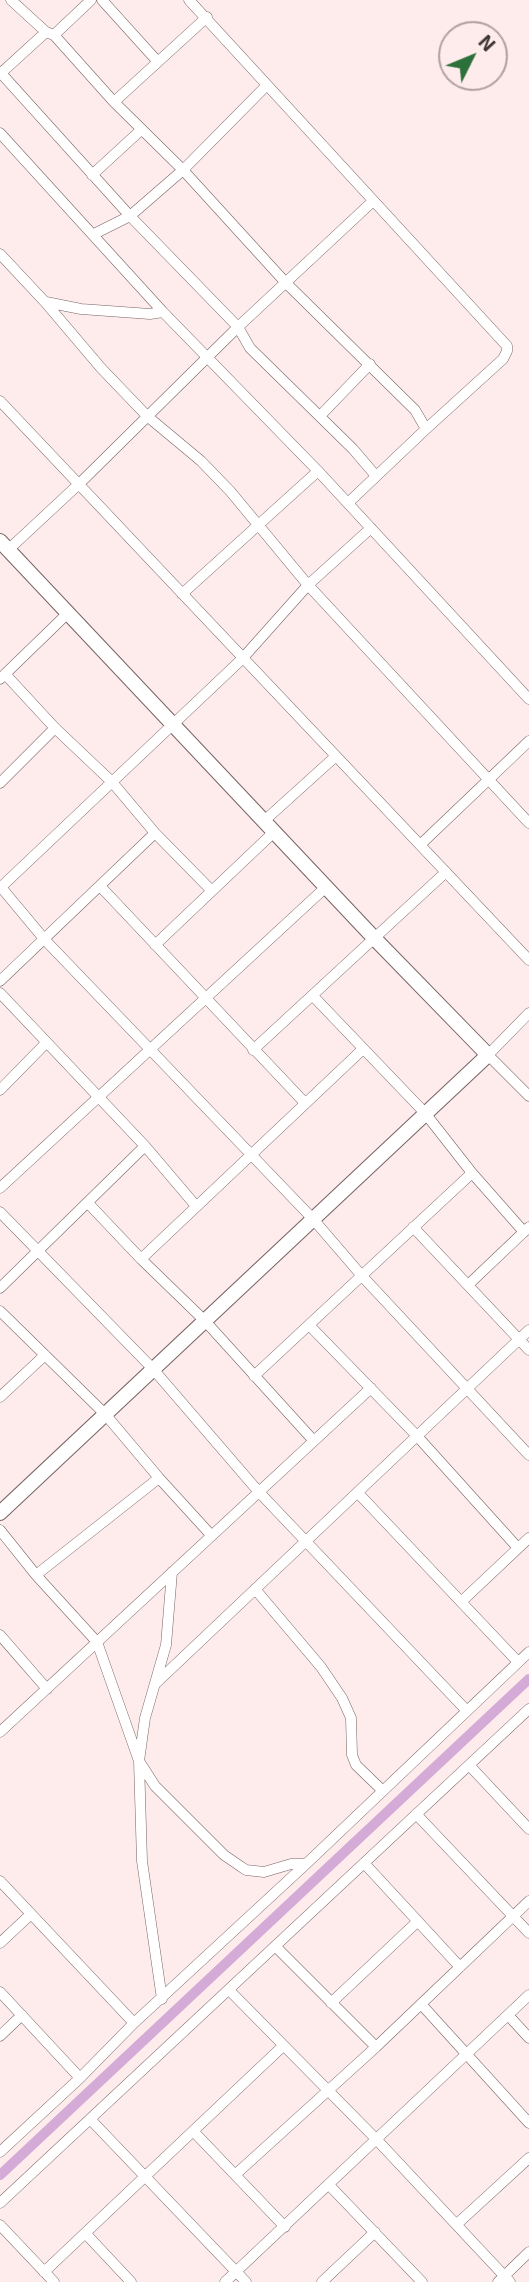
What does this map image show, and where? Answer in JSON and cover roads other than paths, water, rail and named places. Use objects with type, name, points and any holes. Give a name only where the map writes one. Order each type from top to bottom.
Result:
[{"type":"street","points":[[11,0],[50,34],[183,170],[286,283],[415,410],[426,429]]},
{"type":"street","points":[[90,0],[0,73],[131,216],[238,327],[250,348],[353,449],[376,476]]},
{"type":"street","points":[[102,0],[159,62]]},
{"type":"street","points":[[189,0],[507,346],[503,359],[348,503]]},
{"type":"street","points":[[114,102],[207,17]]},
{"type":"street","points":[[94,234],[131,216],[183,170],[266,86]]},
{"type":"street","points":[[92,174],[141,130]]},
{"type":"street","points":[[0,133],[163,312],[318,471],[529,699]]},
{"type":"street","points":[[372,202],[238,327],[80,483],[3,550],[68,613],[375,939],[529,1096]]},
{"type":"street","points":[[2,260],[45,302],[101,368],[148,416],[201,461],[308,585],[529,823]]},
{"type":"street","points":[[45,302],[95,311],[150,314],[163,312]]},
{"type":"street","points":[[320,416],[370,364]]},
{"type":"street","points":[[0,401],[529,960]]},
{"type":"street","points":[[182,594],[318,471]]},
{"type":"street","points":[[371,528],[308,585],[242,659],[0,887],[150,1051],[313,1219],[362,1276],[529,1455]]},
{"type":"street","points":[[68,613],[3,677],[112,782],[155,833],[211,890]]},
{"type":"street","points":[[1,780],[55,728]]},
{"type":"street","points":[[421,845],[529,741]]},
{"type":"street","points":[[155,945],[211,890],[336,756]]},
{"type":"street","points":[[0,981],[46,940],[155,833]]},
{"type":"street","points":[[253,1050],[446,872]]},
{"type":"street","points":[[100,886],[305,1103]]},
{"type":"street","points":[[0,1188],[326,887]]},
{"type":"street","points":[[0,993],[145,1146],[195,1206]]},
{"type":"street","points":[[313,996],[425,1114],[472,1173],[526,1230],[468,1285]]},
{"type":"street","points":[[0,1513],[488,1055],[529,1013]]},
{"type":"street","points":[[0,1090],[47,1043]]},
{"type":"street","points":[[141,1259],[363,1049]]},
{"type":"street","points":[[0,1288],[145,1146]]},
{"type":"street","points":[[254,1376],[472,1173]]},
{"type":"street","points":[[88,1203],[205,1321],[313,1440]]},
{"type":"street","points":[[0,1212],[153,1369],[258,1491],[467,1711]]},
{"type":"street","points":[[413,1227],[529,1350]]},
{"type":"street","points":[[0,1311],[105,1414],[211,1535]]},
{"type":"street","points":[[310,1326],[418,1436],[518,1548]]},
{"type":"street","points":[[155,1684],[529,1330]]},
{"type":"street","points":[[0,1397],[45,1354]]},
{"type":"street","points":[[0,1732],[371,1388]]},
{"type":"street","points":[[36,1575],[159,1478]]},
{"type":"street","points":[[358,1493],[518,1662]]},
{"type":"street","points":[[0,1530],[36,1575],[97,1642],[139,1761],[155,1786],[205,1836],[246,1870],[264,1872],[291,1864],[306,1864]]},
{"type":"street","points":[[461,1602],[529,1538]]},
{"type":"street","points":[[162,1999],[142,1861],[139,1761],[145,1717],[166,1645],[172,1572]]},
{"type":"street","points":[[255,1589],[321,1667],[342,1698],[351,1718],[352,1755],[356,1765],[383,1791]]},
{"type":"street","points":[[0,1635],[47,1689]]},
{"type":"street","points":[[0,2152],[529,1652]]},
{"type":"street","points":[[0,2203],[529,1709]]},
{"type":"street","points":[[469,1765],[529,1829]]},
{"type":"street","points":[[520,1819],[529,1811]]},
{"type":"street","points":[[416,1814],[529,1933]]},
{"type":"street","points":[[364,1863],[460,1967]]},
{"type":"street","points":[[0,1881],[134,2023]]},
{"type":"street","points":[[236,2174],[376,2048],[529,1901]]},
{"type":"street","points":[[0,1943],[31,1914]]},
{"type":"street","points":[[331,2003],[418,1921]]},
{"type":"street","points":[[275,1945],[376,2048]]},
{"type":"street","points":[[229,1990],[457,2224],[504,2280],[529,2252]]},
{"type":"street","points":[[0,1992],[80,2078]]},
{"type":"street","points":[[225,2282],[529,1996]]},
{"type":"street","points":[[421,2004],[529,2123]]},
{"type":"street","points":[[0,2036],[22,2015]]},
{"type":"street","points":[[508,2015],[529,2038]]},
{"type":"street","points":[[44,2272],[283,2046]]},
{"type":"street","points":[[90,2119],[246,2282]]},
{"type":"street","points":[[194,2132],[285,2227]]},
{"type":"street","points":[[457,2224],[529,2158]]},
{"type":"street","points":[[329,2185],[422,2282]]},
{"type":"street","points":[[0,2225],[54,2282]]},
{"type":"street","points":[[324,2281],[375,2232]]},
{"type":"street","points":[[86,2234],[131,2282]]},
{"type":"waterway","points":[[0,2175],[529,1679]]}]
